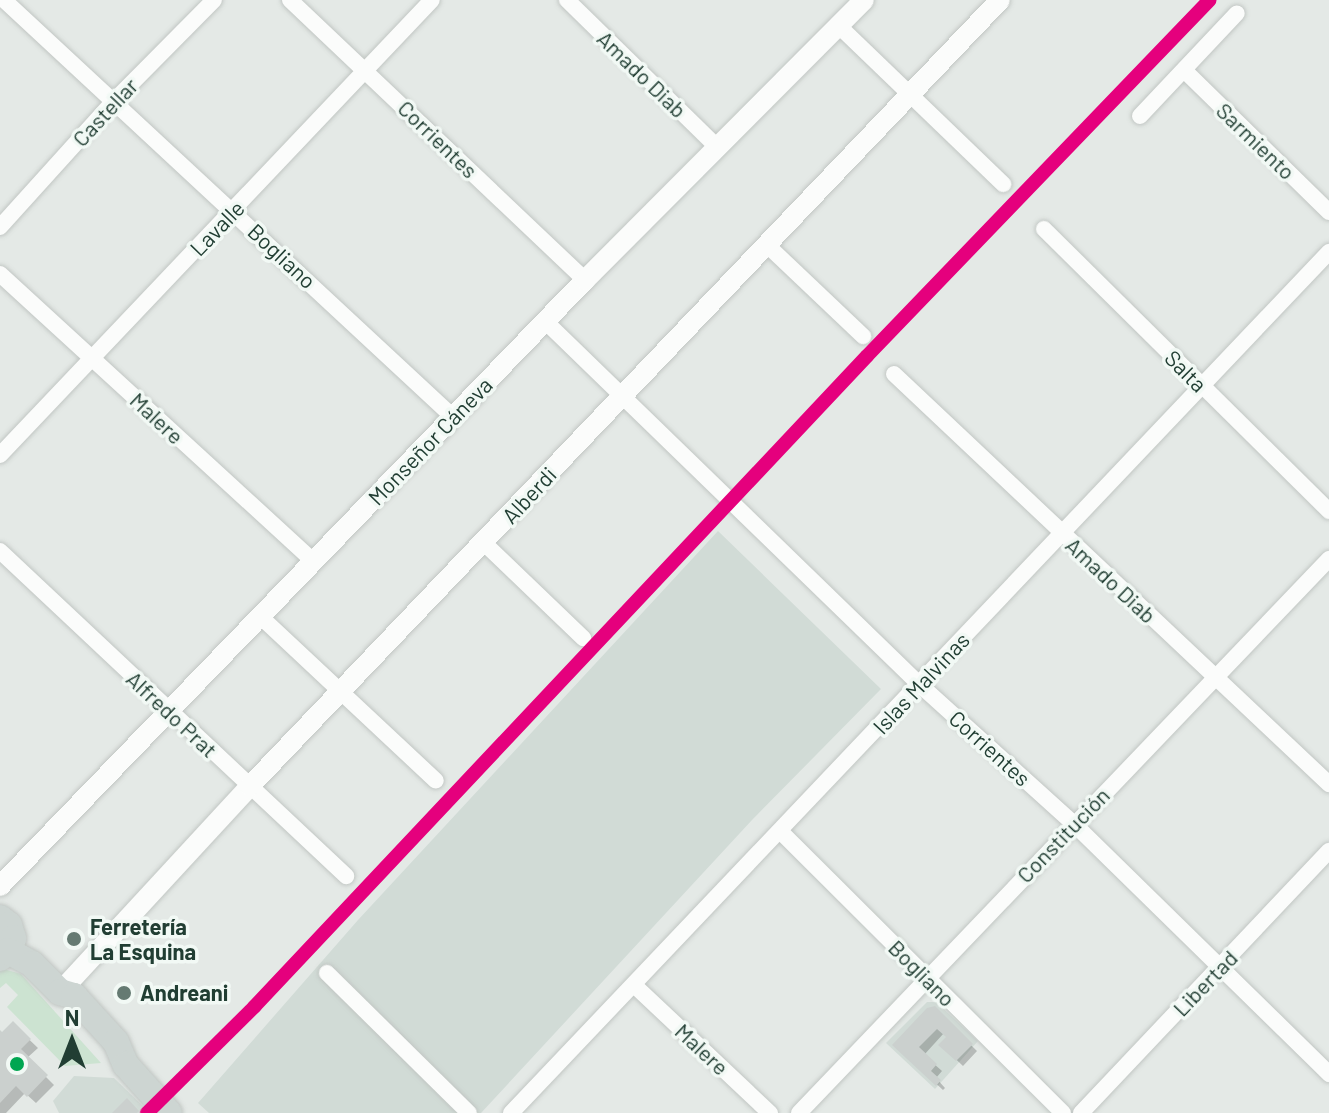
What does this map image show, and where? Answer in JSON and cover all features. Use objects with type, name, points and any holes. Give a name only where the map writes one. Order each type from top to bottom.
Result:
[{"type":"main road","points":[[0,918],[12,931],[4,954],[32,964],[60,992],[74,996],[116,1042],[126,1065],[164,1107]]},
{"type":"street","name":"Bogliano","points":[[4,0],[453,417]]},
{"type":"street","name":"Castellar","points":[[0,227],[114,101],[214,0]]},
{"type":"street","name":"Corrientes","points":[[290,0],[585,280]]},
{"type":"street","name":"Lavalle","points":[[0,455],[432,0]]},
{"type":"street","name":"Amado Diab","points":[[567,0],[718,148]]},
{"type":"street","name":"Alberdi","points":[[60,992],[250,786],[1000,0]]},
{"type":"street","name":"Monseñor Cáneva","points":[[0,886],[170,714],[585,280],[839,26],[860,1]]},
{"type":"street","points":[[1140,116],[1237,13]]},
{"type":"street","points":[[839,26],[1003,184]]},
{"type":"street","name":"Sarmiento","points":[[1184,70],[1329,212]]},
{"type":"street","name":"Salta","points":[[1044,229],[1329,511]]},
{"type":"street","points":[[766,244],[863,336]]},
{"type":"street","name":"Islas Malvinas","points":[[511,1113],[1329,252]]},
{"type":"street","name":"Malere","points":[[0,274],[314,562]]},
{"type":"street","name":"Corrientes","points":[[547,323],[919,684],[1073,823],[1218,969],[1329,1074]]},
{"type":"street","name":"Amado Diab","points":[[894,374],[1329,784]]},
{"type":"street","points":[[483,542],[583,638]]},
{"type":"street","name":"Alfredo Prat","points":[[0,551],[170,714],[346,876]]},
{"type":"street","name":"Constitución","points":[[799,1113],[1073,823],[1329,559]]},
{"type":"street","points":[[262,618],[436,781]]},
{"type":"street","name":"Bogliano","points":[[781,832],[1063,1113]]},
{"type":"street","name":"Libertad","points":[[1081,1113],[1329,851]]},
{"type":"street","points":[[327,973],[469,1113]]},
{"type":"street","name":"Malere","points":[[634,985],[770,1113]]},
{"type":"shaded area","points":[[718,531],[881,689],[752,820],[481,1113],[209,1113],[198,1103],[358,920]]},
{"type":"shaded area","points":[[927,1002],[936,1002],[978,1041],[935,1089],[886,1043]]},
{"type":"shaded area","points":[[74,1076],[114,1078],[150,1113],[59,1113],[53,1101]]},
{"type":"green space","points":[[0,968],[21,974],[101,1063],[65,1066],[7,1007],[18,995],[6,983],[0,988]]},
{"type":"building","points":[[935,1006],[973,1044],[956,1061],[938,1045],[946,1037],[937,1029],[919,1047],[937,1064],[931,1071],[941,1080],[936,1086],[892,1045],[927,1008]]},
{"type":"building","points":[[13,1021],[31,1039],[21,1049],[48,1075],[27,1097],[16,1086],[0,1103],[0,1030],[2,1032]]},
{"type":"building","points":[[127,1098],[139,1111],[137,1113],[112,1113]]},
{"type":"transit line","points":[[147,1113],[254,1007],[867,356],[1209,0]]},
{"type":"place","name":"Ferretería La Esquina","points":[[74,939]]},
{"type":"place","name":"Andreani","points":[[124,993]]}]
